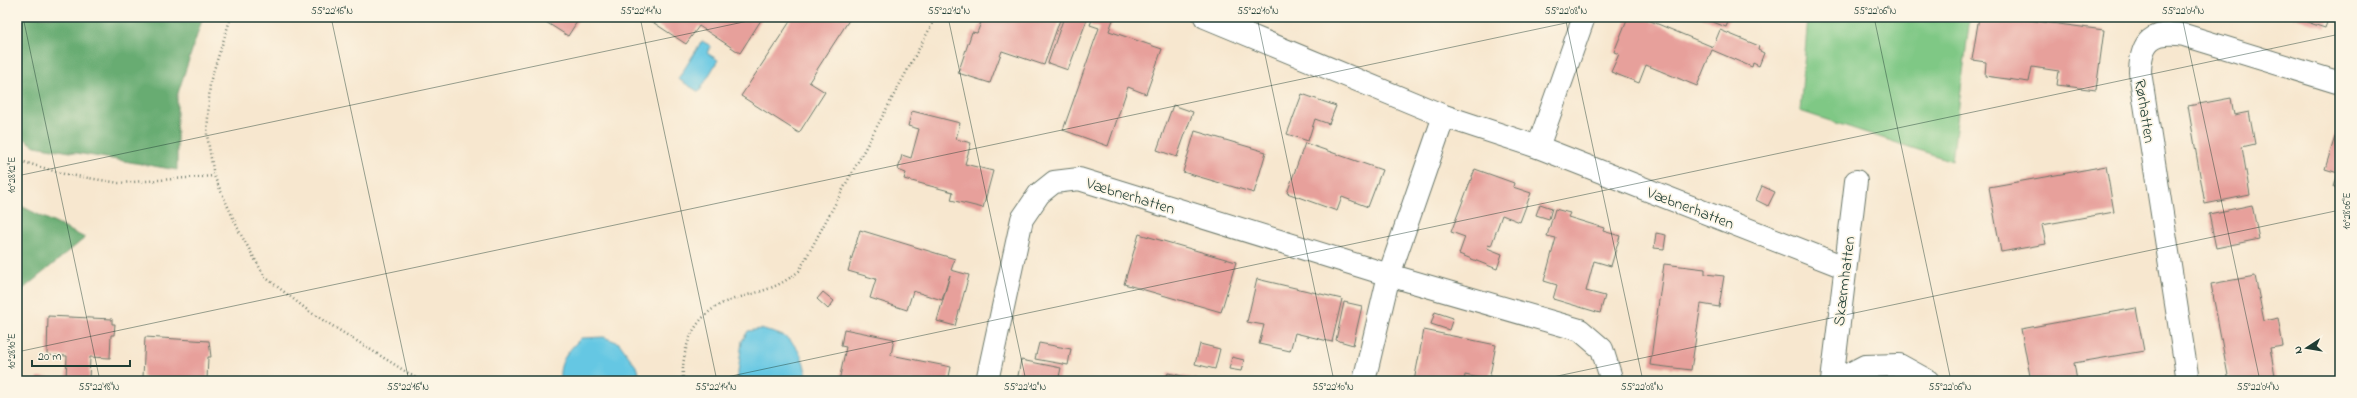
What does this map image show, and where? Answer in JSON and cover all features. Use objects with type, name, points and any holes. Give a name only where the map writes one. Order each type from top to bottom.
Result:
[{"type":"street","name":"Væbnerhatten","points":[[1205,17],[1444,116],[1538,147],[1844,266]]},
{"type":"street","points":[[1538,147],[1584,17]]},
{"type":"street","name":"Rørhatten","points":[[2188,381],[2140,72],[2143,49],[2148,41],[2162,33],[2178,34],[2340,83]]},
{"type":"street","points":[[1364,381],[1390,275],[1444,116]]},
{"type":"street","name":"Væbnerhatten","points":[[987,381],[1022,219],[1039,194],[1054,182],[1079,179],[1390,275],[1580,330],[1602,349],[1612,381]]},
{"type":"street","name":"Skærmhatten","points":[[1832,381],[1844,266],[1856,181]]},
{"type":"street","points":[[1836,381],[1865,366],[1899,365],[1928,381]]},
{"type":"path","points":[[231,17],[210,82],[207,135],[214,176],[240,233],[265,276],[310,312],[421,381]]},
{"type":"path","points":[[683,381],[683,360],[689,336],[708,312],[728,302],[783,284],[799,271],[936,17]]},
{"type":"path","points":[[17,160],[64,174],[119,183],[214,176]]},
{"type":"green space","points":[[17,17],[203,17],[177,96],[177,170],[35,146],[17,134]]},
{"type":"green space","points":[[1808,17],[1970,17],[1952,161],[1800,111]]},
{"type":"green space","points":[[17,204],[85,238],[17,294]]},
{"type":"water","points":[[702,41],[711,46],[707,53],[718,60],[699,92],[678,79]]},
{"type":"water","points":[[761,329],[788,339],[796,347],[804,363],[806,381],[737,381],[742,341],[748,331]]},
{"type":"water","points":[[604,337],[619,343],[638,369],[641,381],[560,381],[562,362],[581,338]]},
{"type":"building","points":[[538,17],[580,17],[568,36]]},
{"type":"building","points":[[649,17],[763,17],[740,53],[699,26],[686,44],[648,19]]},
{"type":"building","points":[[793,17],[851,17],[809,82],[825,92],[799,133],[741,96]]},
{"type":"building","points":[[983,17],[1061,17],[1044,65],[1002,51],[990,83],[958,73],[972,32],[977,33]]},
{"type":"building","points":[[1064,17],[1088,17],[1068,70],[1048,63]]},
{"type":"building","points":[[1093,17],[1114,17],[1109,31],[1162,49],[1146,94],[1128,87],[1108,146],[1063,130],[1099,28],[1090,25]]},
{"type":"building","points":[[1628,17],[1641,17],[1713,47],[1720,30],[1759,46],[1758,50],[1764,53],[1759,66],[1753,63],[1752,67],[1712,50],[1697,86],[1646,65],[1639,83],[1611,72],[1619,54],[1614,52]]},
{"type":"building","points":[[1700,17],[1730,17],[1726,27]]},
{"type":"building","points":[[1979,17],[2006,17],[2104,30],[2096,90],[2057,85],[2059,71],[2032,67],[2029,82],[1985,76],[1986,62],[1972,60]]},
{"type":"building","points":[[2292,17],[2329,17],[2325,28]]},
{"type":"building","points":[[1302,94],[1336,106],[1329,124],[1315,119],[1308,141],[1287,134]]},
{"type":"building","points":[[2231,98],[2234,115],[2249,112],[2255,144],[2242,147],[2250,195],[2205,204],[2188,106]]},
{"type":"building","points":[[1173,105],[1193,112],[1177,157],[1157,150]]},
{"type":"building","points":[[912,111],[960,123],[956,139],[971,143],[965,164],[993,171],[983,208],[951,200],[953,192],[904,179],[906,173],[898,170],[902,155],[911,158],[919,129],[908,126]]},
{"type":"building","points":[[2338,127],[2340,128],[2340,189],[2334,187],[2338,173],[2325,169]]},
{"type":"building","points":[[1195,131],[1266,152],[1254,193],[1183,172]]},
{"type":"building","points":[[1305,143],[1382,170],[1368,207],[1342,197],[1337,211],[1287,193]]},
{"type":"building","points":[[2106,166],[2114,212],[2042,225],[2046,244],[2001,252],[1989,187]]},
{"type":"building","points":[[1475,169],[1514,183],[1513,187],[1531,193],[1520,222],[1502,215],[1491,246],[1488,245],[1487,248],[1502,254],[1497,269],[1459,254],[1465,237],[1451,232]]},
{"type":"building","points":[[1762,186],[1775,192],[1768,206],[1756,200]]},
{"type":"building","points":[[1540,204],[1552,208],[1549,219],[1536,215]]},
{"type":"building","points":[[2252,205],[2259,239],[2216,248],[2209,214]]},
{"type":"building","points":[[1555,209],[1570,213],[1568,217],[1604,228],[1603,231],[1620,236],[1611,266],[1594,261],[1586,291],[1605,296],[1600,313],[1553,299],[1557,285],[1544,281],[1556,238],[1547,236]]},
{"type":"building","points":[[860,230],[955,259],[951,270],[969,275],[955,326],[937,321],[950,275],[942,300],[913,291],[907,310],[870,298],[876,279],[848,271]]},
{"type":"building","points":[[1656,233],[1666,235],[1664,249],[1654,248]]},
{"type":"building","points":[[1139,234],[1236,262],[1221,312],[1124,284]]},
{"type":"building","points":[[1664,264],[1705,269],[1705,274],[1724,276],[1719,307],[1701,304],[1691,370],[1650,365]]},
{"type":"building","points":[[2255,276],[2264,321],[2278,318],[2283,346],[2270,348],[2276,381],[2229,381],[2211,284]]},
{"type":"building","points":[[1257,279],[1342,299],[1332,342],[1295,333],[1290,351],[1259,344],[1264,325],[1247,322]]},
{"type":"building","points":[[823,292],[834,301],[828,309],[817,299]]},
{"type":"building","points":[[1344,302],[1362,306],[1353,345],[1336,340]]},
{"type":"building","points":[[2136,308],[2144,351],[2074,363],[2077,381],[2031,381],[2021,329]]},
{"type":"building","points":[[1435,312],[1453,318],[1449,330],[1431,324]]},
{"type":"building","points":[[48,316],[112,319],[112,324],[115,324],[114,335],[111,335],[110,358],[90,357],[89,381],[37,381],[38,377],[66,379],[67,356],[47,355]]},
{"type":"building","points":[[844,329],[894,339],[891,355],[951,367],[948,381],[839,381],[846,347],[841,346]]},
{"type":"building","points":[[1424,330],[1496,345],[1489,380],[1465,375],[1464,381],[1414,381]]},
{"type":"building","points":[[145,337],[209,341],[211,357],[208,357],[207,380],[186,378],[186,381],[163,381],[163,378],[143,377]]},
{"type":"building","points":[[1039,343],[1071,349],[1068,365],[1035,359]]},
{"type":"building","points":[[1200,344],[1220,349],[1215,369],[1195,364]]},
{"type":"building","points":[[1232,357],[1244,360],[1241,371],[1229,369]]},
{"type":"building","points":[[1021,360],[1061,368],[1058,381],[1017,381]]},
{"type":"building","points":[[1168,373],[1196,379],[1196,381],[1165,381]]}]
